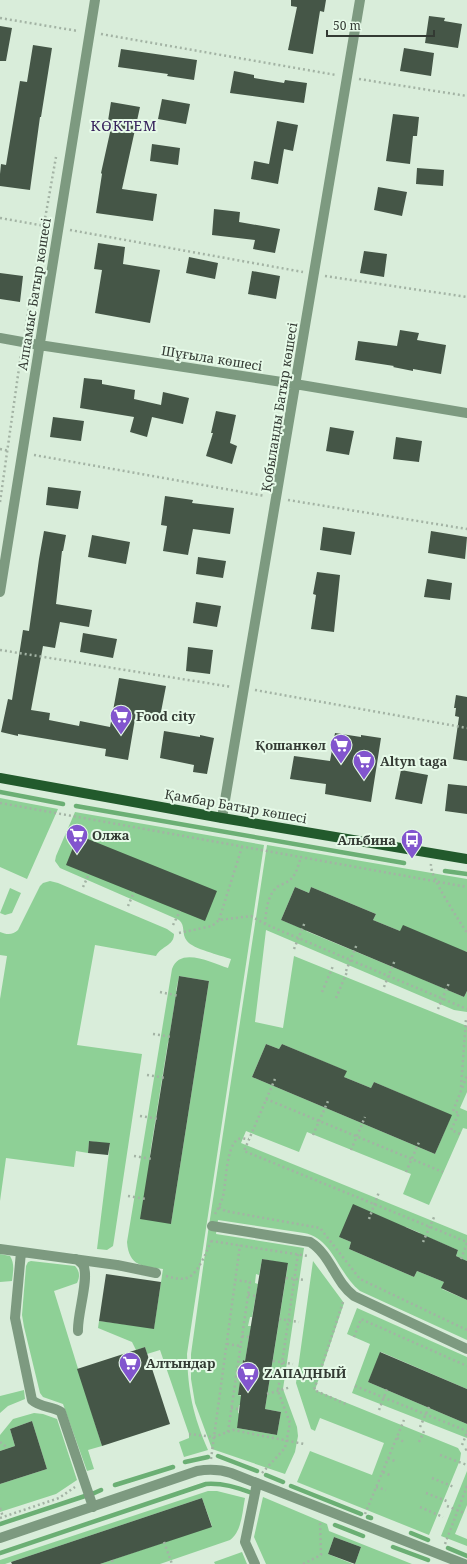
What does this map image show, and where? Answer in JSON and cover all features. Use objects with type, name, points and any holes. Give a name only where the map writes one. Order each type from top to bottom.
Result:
[{"type":"main road","name":"Қамбар Батыр көшесі","points":[[0,778],[222,818],[467,859]]},
{"type":"street","name":"Алпамыс Батыр көшесі","points":[[0,592],[95,0]]},
{"type":"street","name":"Қобыланды Батыр көшесі","points":[[222,818],[360,0]]},
{"type":"street","name":"Шұғыла көшесі","points":[[0,338],[295,384],[467,413]]},
{"type":"street","points":[[212,1226],[310,1242],[318,1247],[346,1288],[354,1296],[467,1349]]},
{"type":"street","points":[[0,1249],[117,1265],[156,1273]]},
{"type":"street","points":[[21,1252],[15,1318],[32,1400],[41,1406],[56,1409],[61,1412],[93,1507]]},
{"type":"street","points":[[76,1259],[84,1266],[86,1278],[78,1316],[78,1331]]},
{"type":"street","points":[[0,1538],[197,1471],[219,1469],[256,1482],[464,1564]]},
{"type":"street","points":[[255,1564],[245,1542],[256,1482]]},
{"type":"path","points":[[0,18],[467,96]]},
{"type":"path","points":[[76,39],[79,23]]},
{"type":"path","points":[[0,502],[23,342],[56,156]]},
{"type":"path","points":[[0,218],[314,274],[467,297]]},
{"type":"path","points":[[0,449],[277,498],[322,504],[467,529]]},
{"type":"path","points":[[0,803],[467,887]]},
{"type":"path","points":[[179,932],[212,926],[219,920],[242,847]]},
{"type":"path","points":[[264,924],[268,903],[272,894],[277,888],[289,881],[298,868],[301,857]]},
{"type":"path","points":[[424,862],[431,863],[430,868],[436,881],[467,933]]},
{"type":"path","points":[[83,887],[89,874]]},
{"type":"path","points":[[128,906],[134,892]]},
{"type":"path","points":[[173,925],[180,911]]},
{"type":"path","points":[[219,920],[251,916],[264,924],[467,1009]]},
{"type":"path","points":[[294,949],[304,922]]},
{"type":"path","points":[[336,998],[357,944]]},
{"type":"path","points":[[384,987],[394,960]]},
{"type":"path","points":[[322,992],[333,966]]},
{"type":"path","points":[[438,1010],[449,983]]},
{"type":"path","points":[[160,992],[179,996]]},
{"type":"path","points":[[461,1090],[466,1020]]},
{"type":"path","points":[[153,1034],[172,1037]]},
{"type":"path","points":[[146,1075],[166,1078]]},
{"type":"path","points":[[460,1134],[451,1130],[459,1113],[453,1110],[467,1076]]},
{"type":"path","points":[[275,1079],[244,1150],[467,1243],[461,1259]]},
{"type":"path","points":[[266,1099],[443,1172]]},
{"type":"path","points":[[313,1135],[328,1101]]},
{"type":"path","points":[[140,1116],[159,1119]]},
{"type":"path","points":[[351,1150],[365,1117]]},
{"type":"path","points":[[406,1172],[420,1140]]},
{"type":"path","points":[[134,1156],[152,1159]]},
{"type":"path","points":[[369,1219],[379,1192]]},
{"type":"path","points":[[128,1196],[146,1199]]},
{"type":"path","points":[[219,1207],[225,1211],[320,1228],[360,1279],[467,1330]]},
{"type":"path","points":[[423,1242],[435,1215]]},
{"type":"path","points":[[211,1241],[298,1254],[309,1256],[311,1258]]},
{"type":"path","points":[[210,1469],[240,1246]]},
{"type":"path","points":[[256,1482],[285,1448],[290,1423],[278,1391],[298,1254]]},
{"type":"path","points":[[286,1278],[305,1280]]},
{"type":"path","points":[[228,1432],[250,1282],[235,1280]]},
{"type":"path","points":[[248,1295],[256,1296]]},
{"type":"path","points":[[339,1297],[344,1303],[314,1390],[348,1405]]},
{"type":"path","points":[[279,1319],[299,1322]]},
{"type":"path","points":[[354,1337],[361,1319],[467,1366]]},
{"type":"path","points":[[242,1336],[249,1337]]},
{"type":"path","points":[[227,1344],[240,1346]]},
{"type":"path","points":[[273,1361],[293,1364]]},
{"type":"path","points":[[236,1372],[243,1373]]},
{"type":"path","points":[[355,1386],[467,1432],[462,1444]]},
{"type":"path","points":[[267,1394],[291,1387]]},
{"type":"path","points":[[379,1410],[387,1389]]},
{"type":"path","points":[[420,1427],[429,1407]]},
{"type":"path","points":[[231,1408],[238,1409]]},
{"type":"path","points":[[360,1524],[404,1420]]},
{"type":"path","points":[[419,1442],[425,1428]]},
{"type":"path","points":[[189,1434],[214,1437],[233,1430],[304,1444]]},
{"type":"path","points":[[397,1438],[404,1442]]},
{"type":"path","points":[[0,1442],[8,1448]]},
{"type":"path","points":[[440,1455],[467,1465]]},
{"type":"path","points":[[388,1458],[397,1462]]},
{"type":"path","points":[[383,1472],[392,1476]]},
{"type":"path","points":[[432,1478],[454,1487]]},
{"type":"path","points":[[0,1508],[1,1518],[7,1514],[59,1498],[84,1480]]},
{"type":"path","points":[[376,1486],[386,1490]]},
{"type":"path","points":[[440,1555],[467,1486]]},
{"type":"path","points":[[426,1492],[449,1502]]},
{"type":"path","points":[[447,1506],[464,1513]]},
{"type":"path","points":[[420,1507],[443,1517]]},
{"type":"path","points":[[318,1516],[324,1519]]},
{"type":"path","points":[[303,1564],[321,1555],[320,1522]]},
{"type":"path","points":[[164,1542],[172,1564]]},
{"type":"path","points":[[112,1560],[113,1564]]},
{"type":"green space","points":[[0,798],[58,809],[27,879],[0,867]]},
{"type":"green space","points":[[75,812],[264,845],[187,1354],[192,1403],[208,1450],[184,1457],[179,1442],[189,1438],[189,1434],[160,1350],[147,1354],[145,1347],[136,1350],[132,1342],[98,1328],[99,1321],[154,1328],[163,1269],[143,1266],[134,1261],[128,1250],[127,1242],[172,969],[176,962],[182,958],[197,958],[228,968],[231,959],[190,944],[184,936],[182,925],[179,920],[60,868],[55,861]],"holes":[[[179,976],[209,981],[171,1224],[150,1154],[168,1042],[173,1033],[170,1032],[175,1001],[178,1001],[180,992],[176,991]]]},
{"type":"green space","points":[[267,845],[467,879],[467,952],[400,931],[373,920],[376,914],[311,887],[309,893],[295,887],[281,920],[296,926],[299,920],[309,924],[306,931],[412,975],[427,974],[424,980],[464,997],[467,991],[467,1012],[454,1010],[266,930],[255,1022],[283,1028],[294,956],[467,1026],[467,1092],[460,1108],[467,1111],[467,1129],[463,1128],[429,1205],[403,1194],[411,1174],[307,1132],[299,1152],[246,1131],[241,1143],[467,1235],[467,1261],[456,1256],[458,1250],[432,1239],[418,1240],[420,1233],[406,1227],[339,1237],[351,1242],[349,1249],[414,1277],[417,1271],[444,1282],[442,1289],[467,1300],[467,1340],[360,1291],[352,1284],[329,1249],[314,1236],[304,1233],[218,1220],[216,1234],[304,1248],[283,1389],[297,1427],[298,1436],[295,1452],[285,1474],[212,1449],[195,1403],[191,1379],[191,1354],[208,1232]],"holes":[[[266,1044],[279,1049],[282,1044],[346,1071],[344,1077],[371,1088],[374,1082],[439,1110],[449,1121],[435,1154],[252,1077]],[[262,1259],[288,1264],[265,1409],[281,1412],[277,1435],[237,1428],[240,1414],[238,1413],[239,1405],[241,1405],[242,1396],[238,1395],[243,1360],[245,1361],[251,1326],[248,1326],[250,1317],[252,1317],[258,1284],[255,1283],[256,1274],[259,1275]]]},
{"type":"green space","points":[[50,881],[167,929],[174,934],[170,944],[161,950],[156,956],[95,945],[77,1045],[142,1054],[113,1246],[107,1250],[97,1249],[110,1144],[89,1141],[88,1153],[76,1151],[74,1167],[6,1158],[0,1201],[0,999],[7,956],[0,955],[0,932],[10,934],[18,930],[40,886],[43,883]]},
{"type":"green space","points":[[10,888],[21,893],[12,913],[5,915],[0,913]]},
{"type":"green space","points":[[0,1254],[10,1256],[12,1259],[12,1281],[0,1282]]},
{"type":"green space","points":[[31,1261],[75,1266],[79,1272],[77,1283],[54,1291],[102,1446],[88,1450],[94,1469],[87,1471],[63,1404],[43,1397],[40,1393],[22,1315],[26,1266],[28,1262]]},
{"type":"green space","points":[[313,1261],[344,1303],[315,1390],[458,1448],[461,1453],[460,1460],[429,1535],[297,1482],[310,1451],[372,1475],[384,1443],[320,1418],[315,1431],[311,1429],[296,1383]]},
{"type":"green space","points":[[357,1308],[467,1357],[467,1389],[381,1352],[368,1382],[467,1424],[467,1438],[352,1393],[370,1344],[347,1334]]},
{"type":"green space","points":[[24,1390],[25,1399],[8,1406],[0,1413],[0,1396]]},
{"type":"green space","points":[[34,1413],[43,1414],[57,1419],[77,1480],[56,1494],[0,1512],[0,1484],[47,1469],[32,1421],[10,1429],[15,1446],[0,1451],[0,1435],[13,1419]]},
{"type":"green space","points":[[467,1471],[467,1505],[455,1534],[467,1539],[467,1546],[441,1536]]},
{"type":"green space","points":[[208,1491],[217,1491],[245,1498],[239,1527],[237,1532],[230,1540],[160,1564],[100,1564],[212,1526],[202,1498],[5,1564],[0,1564],[0,1560]]},
{"type":"green space","points":[[263,1497],[327,1524],[329,1531],[412,1564],[355,1564],[361,1547],[334,1537],[328,1554],[353,1564],[266,1564],[254,1537]]},
{"type":"green space","points":[[242,1552],[247,1564],[215,1564],[214,1562]]},
{"type":"building","points":[[291,0],[326,0],[324,12],[320,11],[313,54],[288,50],[297,7],[291,6]]},
{"type":"building","points":[[429,16],[445,18],[444,21],[462,24],[458,48],[425,43]]},
{"type":"building","points":[[0,26],[12,28],[6,61],[0,61]]},
{"type":"building","points":[[33,45],[52,48],[40,117],[30,190],[0,186],[0,174],[1,164],[6,165],[20,81],[27,82]]},
{"type":"building","points":[[404,48],[434,53],[431,76],[400,71]]},
{"type":"building","points":[[121,49],[197,60],[194,80],[167,76],[168,74],[118,67]]},
{"type":"building","points":[[234,71],[254,75],[254,78],[284,83],[285,80],[307,83],[304,103],[230,93]]},
{"type":"building","points":[[162,99],[190,104],[186,124],[158,119]]},
{"type":"building","points":[[111,102],[140,107],[122,189],[157,194],[153,221],[96,213],[101,173],[111,128],[107,127]]},
{"type":"building","points":[[393,114],[419,117],[417,136],[413,136],[410,164],[386,161]]},
{"type":"building","points":[[277,121],[298,125],[293,151],[284,149],[278,184],[251,179],[254,161],[269,164]]},
{"type":"building","points":[[152,144],[180,148],[178,165],[150,161]]},
{"type":"building","points":[[417,168],[444,170],[443,186],[416,184]]},
{"type":"building","points":[[378,187],[407,192],[402,216],[374,210]]},
{"type":"building","points":[[214,209],[240,212],[239,222],[280,229],[275,253],[253,249],[255,240],[212,235]]},
{"type":"building","points":[[98,243],[125,247],[123,264],[160,270],[150,323],[95,313],[102,270],[94,269]]},
{"type":"building","points":[[364,251],[387,254],[384,277],[360,273]]},
{"type":"building","points":[[189,257],[218,263],[215,279],[186,273]]},
{"type":"building","points":[[252,271],[280,276],[276,299],[248,294]]},
{"type":"building","points":[[0,273],[23,276],[20,302],[0,299]]},
{"type":"building","points":[[400,330],[419,333],[417,340],[446,345],[441,374],[413,369],[413,371],[393,367],[394,366],[355,360],[358,341],[397,346]]},
{"type":"building","points":[[84,378],[102,380],[102,384],[135,390],[134,399],[161,405],[163,392],[189,398],[183,424],[152,417],[147,437],[130,432],[134,417],[80,408]]},
{"type":"building","points":[[216,411],[236,415],[230,443],[237,446],[232,464],[206,456],[213,433],[211,433]]},
{"type":"building","points":[[53,417],[84,421],[81,441],[50,437]]},
{"type":"building","points":[[330,427],[354,431],[349,455],[326,451]]},
{"type":"building","points":[[396,437],[422,441],[419,462],[393,459]]},
{"type":"building","points":[[48,487],[81,491],[78,509],[46,505]]},
{"type":"building","points":[[165,496],[193,500],[192,503],[234,508],[230,534],[193,529],[188,555],[163,551],[167,526],[161,525]]},
{"type":"building","points":[[323,527],[355,532],[351,555],[320,550]]},
{"type":"building","points":[[44,531],[66,535],[62,551],[56,604],[92,610],[89,627],[60,622],[55,648],[43,646],[31,710],[50,713],[49,720],[79,726],[80,721],[110,727],[119,678],[166,686],[160,717],[136,713],[128,760],[105,756],[106,749],[18,734],[18,736],[1,732],[8,699],[12,700],[23,630],[29,631]]},
{"type":"building","points":[[431,531],[467,537],[465,559],[428,553]]},
{"type":"building","points":[[92,535],[130,542],[126,564],[88,557]]},
{"type":"building","points":[[198,557],[226,561],[223,578],[196,574]]},
{"type":"building","points":[[317,572],[340,575],[334,632],[311,629],[316,595],[313,594]]},
{"type":"building","points":[[427,579],[452,583],[450,600],[424,597]]},
{"type":"building","points":[[196,602],[221,606],[217,627],[193,623]]},
{"type":"building","points":[[83,633],[117,639],[113,658],[80,652]]},
{"type":"building","points":[[188,647],[213,650],[210,674],[186,671]]},
{"type":"building","points":[[456,695],[467,697],[467,761],[453,759],[459,717],[455,716],[456,708],[454,708]]},
{"type":"building","points":[[164,731],[214,738],[207,774],[193,772],[194,765],[160,758]]},
{"type":"building","points":[[335,733],[381,738],[371,802],[325,794],[326,784],[290,779],[294,756],[330,761]]},
{"type":"building","points":[[401,770],[428,775],[422,804],[395,799]]},
{"type":"building","points":[[448,784],[467,786],[467,814],[445,811]]},
{"type":"building","points":[[78,835],[217,891],[205,921],[66,865]]},
{"type":"building","points":[[295,887],[309,893],[311,887],[376,914],[373,920],[400,931],[403,925],[467,952],[467,991],[464,997],[281,920]]},
{"type":"building","points":[[179,976],[209,981],[171,1224],[140,1219]]},
{"type":"building","points":[[266,1044],[279,1049],[282,1044],[347,1071],[344,1077],[371,1088],[374,1082],[452,1115],[435,1154],[252,1077]]},
{"type":"building","points":[[89,1141],[110,1143],[108,1155],[88,1153]]},
{"type":"building","points":[[353,1204],[458,1250],[456,1256],[467,1261],[467,1300],[441,1288],[444,1282],[417,1271],[414,1277],[349,1249],[351,1242],[339,1237]]},
{"type":"building","points":[[262,1259],[288,1263],[265,1409],[281,1412],[277,1435],[237,1428],[241,1395],[238,1395],[243,1360],[245,1361]]},
{"type":"building","points":[[106,1274],[161,1282],[154,1329],[99,1321]]},
{"type":"building","points":[[145,1347],[170,1424],[102,1446],[77,1369]]},
{"type":"building","points":[[380,1352],[467,1389],[467,1424],[368,1382]]},
{"type":"building","points":[[32,1421],[47,1469],[0,1484],[0,1451],[15,1446],[10,1429]]},
{"type":"building","points":[[202,1498],[212,1527],[100,1564],[12,1564],[11,1562]]},
{"type":"building","points":[[334,1537],[361,1547],[355,1564],[328,1554]]},
{"type":"waterway","points":[[0,792],[63,804]]},
{"type":"waterway","points":[[76,806],[404,863]]},
{"type":"waterway","points":[[445,871],[467,874]]},
{"type":"waterway","points":[[218,1456],[257,1471]]},
{"type":"waterway","points":[[185,1462],[208,1457]]},
{"type":"waterway","points":[[115,1485],[173,1467]]},
{"type":"waterway","points":[[266,1475],[283,1482]]},
{"type":"waterway","points":[[0,1553],[206,1484],[229,1486],[252,1493]]},
{"type":"waterway","points":[[291,1486],[361,1514]]},
{"type":"waterway","points":[[92,1494],[101,1490]]},
{"type":"waterway","points":[[0,1524],[85,1496]]},
{"type":"waterway","points":[[335,1525],[363,1536]]},
{"type":"waterway","points":[[411,1533],[428,1540]]},
{"type":"waterway","points":[[393,1547],[428,1560]]},
{"type":"waterway","points":[[448,1548],[467,1556]]},
{"type":"place","name":"Food city","points":[[121,736]]},
{"type":"place","name":"Қошанкөл","points":[[341,764]]},
{"type":"place","name":"Altyn taga","points":[[364,780]]},
{"type":"place","name":"Олжа","points":[[77,854]]},
{"type":"place","name":"Альбина","points":[[412,860]]},
{"type":"place","name":"Алтындар","points":[[130,1382]]},
{"type":"place","name":"ZАПАДНЫЙ","points":[[248,1392]]},
{"type":"district","name":"КӨКТЕМ","points":[[124,125]]}]
